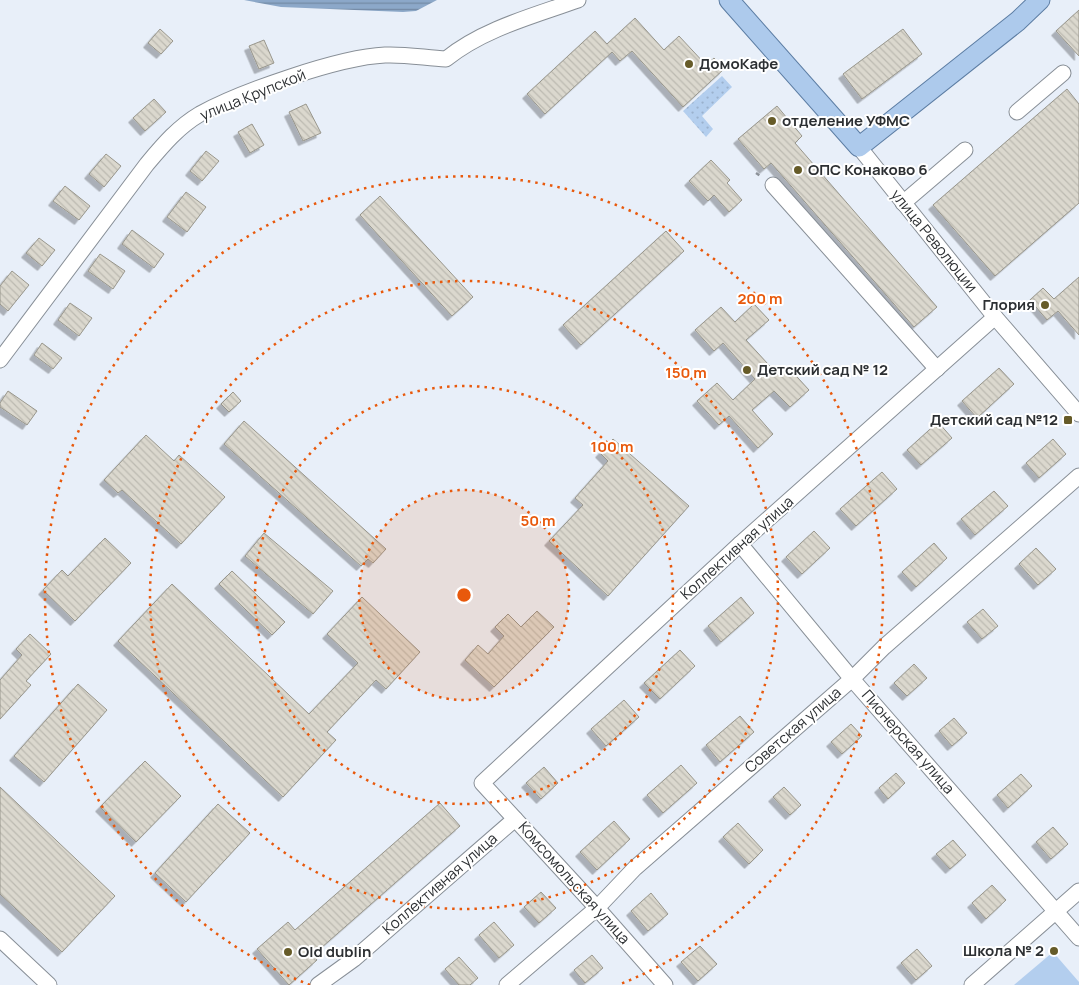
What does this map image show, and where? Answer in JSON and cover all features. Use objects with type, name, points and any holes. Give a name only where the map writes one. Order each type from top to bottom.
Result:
[{"type":"main road","name":"улица Революции","points":[[729,0],[859,147]]},
{"type":"main road","points":[[859,147],[1018,21],[1040,0]]},
{"type":"street","name":"улица Крупской","points":[[0,360],[147,164],[171,135],[199,115],[273,84],[340,63],[385,55],[446,59],[463,46],[521,20],[578,0]]},
{"type":"street","points":[[1017,112],[1063,73]]},
{"type":"street","name":"улица Революции","points":[[859,147],[995,317],[1079,414]]},
{"type":"street","points":[[903,203],[965,150]]},
{"type":"street","points":[[773,185],[937,370]]},
{"type":"street","name":"Коллективная улица","points":[[482,783],[740,544],[995,317]]},
{"type":"street","name":"Советская улица","points":[[507,985],[597,908],[635,868],[852,679],[884,647],[1079,476]]},
{"type":"street","name":"Пионерская улица","points":[[740,544],[852,679],[1079,938]]},
{"type":"street","name":"Комсомольская улица","points":[[482,783],[665,985]]},
{"type":"street","name":"Коллективная улица","points":[[318,985],[354,959],[515,819]]},
{"type":"street","points":[[972,985],[1079,891]]},
{"type":"street","points":[[0,939],[49,985]]},
{"type":"shaded area","points":[[244,0],[437,0],[416,11],[403,12],[281,7]]},
{"type":"shaded area","points":[[722,76],[732,87],[702,116],[713,129],[706,137],[683,111]]},
{"type":"shaded area","points":[[1053,952],[1079,982],[1079,985],[1014,985]]},
{"type":"building","points":[[1079,10],[1079,56],[1056,31]]},
{"type":"building","points":[[635,18],[664,50],[679,36],[706,65],[714,58],[724,69],[683,107],[632,51],[620,61],[612,52],[545,114],[527,94],[595,31],[607,44]]},
{"type":"building","points":[[160,29],[173,41],[161,54],[148,43]]},
{"type":"building","points":[[903,29],[922,54],[862,99],[843,74]]},
{"type":"building","points":[[264,40],[274,63],[259,69],[249,46]]},
{"type":"building","points":[[1067,89],[1079,104],[1079,203],[995,276],[933,205]]},
{"type":"building","points":[[154,99],[166,112],[145,131],[133,118]]},
{"type":"building","points":[[306,104],[321,133],[303,141],[289,112]]},
{"type":"building","points":[[777,106],[802,136],[795,143],[937,307],[914,327],[771,163],[764,169],[738,139]]},
{"type":"building","points":[[252,124],[264,145],[250,153],[238,132]]},
{"type":"building","points":[[206,151],[219,161],[202,181],[190,171]]},
{"type":"building","points":[[106,154],[121,166],[104,187],[89,174]]},
{"type":"building","points":[[711,160],[730,180],[727,183],[742,200],[729,212],[714,195],[708,201],[689,181]]},
{"type":"building","points":[[65,186],[90,206],[79,220],[53,201]]},
{"type":"building","points":[[186,192],[206,207],[187,232],[167,217]]},
{"type":"building","points":[[380,196],[473,297],[452,316],[360,215]]},
{"type":"building","points":[[132,230],[164,254],[154,268],[122,244]]},
{"type":"building","points":[[666,231],[684,251],[581,345],[563,325]]},
{"type":"building","points":[[39,238],[55,250],[42,266],[26,253]]},
{"type":"building","points":[[100,254],[125,271],[113,289],[88,271]]},
{"type":"building","points":[[12,271],[29,285],[8,311],[0,304],[0,286]]},
{"type":"building","points":[[1079,277],[1079,335],[1058,311],[1047,320],[1030,300],[1043,288],[1054,299]]},
{"type":"building","points":[[70,303],[92,318],[79,336],[58,320]]},
{"type":"building","points":[[754,304],[769,320],[746,340],[779,376],[788,367],[809,390],[790,407],[774,391],[752,410],[773,434],[758,448],[729,416],[719,425],[697,401],[717,383],[733,400],[755,379],[723,343],[714,351],[695,330],[721,307],[735,322]]},
{"type":"building","points":[[42,343],[62,358],[53,369],[34,355]]},
{"type":"building","points":[[999,368],[1014,384],[977,418],[962,401]]},
{"type":"building","points":[[8,391],[37,411],[27,425],[0,407],[0,403]]},
{"type":"building","points":[[233,392],[241,401],[229,412],[221,404]]},
{"type":"building","points":[[244,421],[386,549],[373,563],[368,559],[361,566],[224,444]]},
{"type":"building","points":[[938,422],[952,438],[921,465],[907,450]]},
{"type":"building","points":[[146,435],[174,461],[179,455],[225,497],[181,544],[122,490],[118,493],[104,480]]},
{"type":"building","points":[[613,439],[689,506],[608,596],[549,541],[583,505],[575,498],[608,461],[600,453]]},
{"type":"building","points":[[1053,439],[1066,454],[1039,478],[1026,463]]},
{"type":"building","points":[[882,472],[897,489],[856,526],[840,509]]},
{"type":"building","points":[[994,491],[1008,506],[975,535],[961,519]]},
{"type":"building","points":[[814,531],[830,548],[802,574],[786,557]]},
{"type":"building","points":[[264,533],[333,591],[313,614],[245,556]]},
{"type":"building","points":[[105,538],[131,563],[75,621],[43,590],[62,570],[68,576]]},
{"type":"building","points":[[934,543],[947,558],[916,587],[902,572]]},
{"type":"building","points":[[1036,548],[1056,569],[1038,585],[1019,564]]},
{"type":"building","points":[[232,571],[285,622],[272,635],[219,584]]},
{"type":"building","points":[[172,584],[309,714],[358,663],[327,634],[362,597],[420,652],[386,689],[376,680],[327,732],[336,740],[283,797],[118,641]]},
{"type":"building","points":[[741,597],[754,613],[721,642],[708,626]]},
{"type":"building","points":[[983,609],[998,626],[982,639],[967,622]]},
{"type":"building","points":[[537,611],[554,627],[494,687],[465,660],[478,645],[488,654],[504,636],[495,627],[508,614],[521,627]]},
{"type":"building","points":[[30,634],[51,654],[26,681],[31,685],[0,719],[0,680],[22,655],[16,649]]},
{"type":"building","points":[[680,650],[695,666],[660,699],[644,683]]},
{"type":"building","points":[[914,664],[927,678],[907,696],[894,683]]},
{"type":"building","points":[[78,684],[107,710],[44,782],[14,756]]},
{"type":"building","points":[[624,700],[639,717],[606,746],[591,729]]},
{"type":"building","points":[[740,716],[754,732],[720,762],[706,745]]},
{"type":"building","points":[[954,718],[967,733],[952,746],[939,731]]},
{"type":"building","points":[[851,724],[862,736],[842,754],[831,742]]},
{"type":"building","points":[[145,761],[181,796],[136,842],[100,807]]},
{"type":"building","points":[[681,765],[697,783],[663,813],[647,795]]},
{"type":"building","points":[[544,767],[558,783],[541,799],[526,783]]},
{"type":"building","points":[[896,773],[905,783],[888,799],[879,788]]},
{"type":"building","points":[[1021,774],[1032,786],[1008,808],[997,795]]},
{"type":"building","points":[[0,787],[115,896],[62,952],[0,894]]},
{"type":"building","points":[[784,787],[801,805],[790,815],[773,797]]},
{"type":"building","points":[[440,803],[460,826],[313,955],[317,960],[289,985],[257,949],[288,922],[295,930]]},
{"type":"building","points":[[218,804],[250,833],[186,902],[155,873]]},
{"type":"building","points":[[614,821],[630,839],[597,870],[580,852]]},
{"type":"building","points":[[738,823],[763,850],[749,864],[723,837]]},
{"type":"building","points":[[1053,827],[1068,844],[1051,859],[1036,842]]},
{"type":"building","points":[[953,840],[966,855],[950,869],[936,854]]},
{"type":"building","points":[[992,885],[1006,900],[986,919],[972,903]]},
{"type":"building","points":[[541,892],[556,908],[539,923],[524,907]]},
{"type":"building","points":[[651,893],[668,914],[648,931],[631,911]]},
{"type":"building","points":[[494,922],[514,945],[499,958],[479,935]]},
{"type":"building","points":[[700,946],[717,964],[698,981],[681,962]]},
{"type":"building","points":[[917,949],[932,966],[916,980],[901,963]]},
{"type":"building","points":[[592,955],[603,968],[585,983],[574,970]]},
{"type":"building","points":[[459,957],[478,978],[470,985],[459,985],[445,969]]},
{"type":"place","name":"ДомоКафе","points":[[689,64]]},
{"type":"place","name":"отделение УФМС","points":[[772,121]]},
{"type":"place","name":"ОПС Конаково 6","points":[[798,170]]},
{"type":"place","name":"Глория","points":[[1045,305]]},
{"type":"place","name":"Детский сад № 12","points":[[747,370]]},
{"type":"place","name":"Детский сад №12","points":[[1068,420]]},
{"type":"place","name":"Школа № 2","points":[[1054,951]]},
{"type":"place","name":"Old dublin","points":[[288,952]]}]
